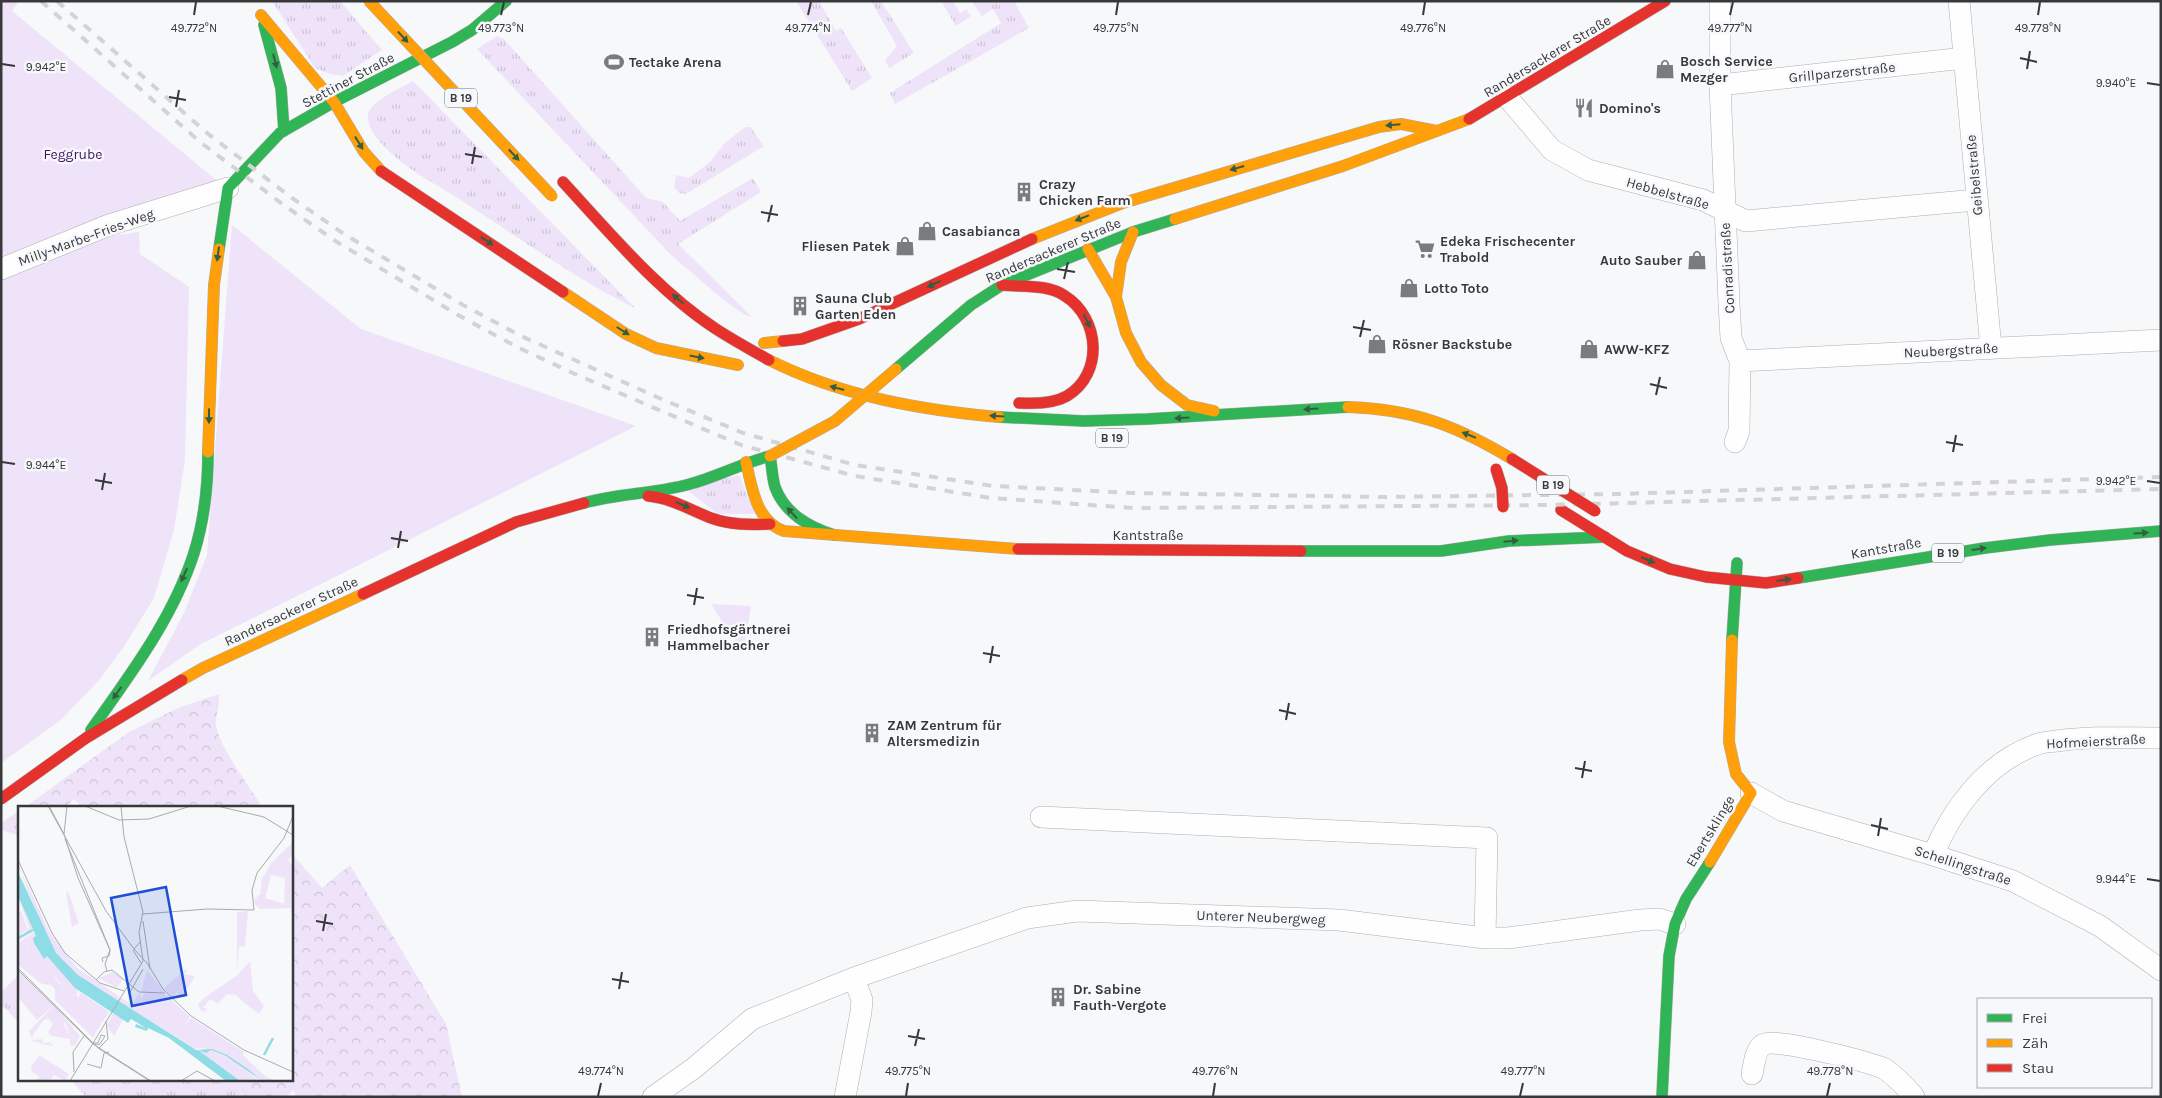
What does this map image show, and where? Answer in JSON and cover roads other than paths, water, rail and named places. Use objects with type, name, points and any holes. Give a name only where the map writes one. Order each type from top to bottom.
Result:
[{"type":"main road","points":[[256,1],[282,88],[284,131]]},
{"type":"main road","name":"B 19","points":[[369,1],[556,200]]},
{"type":"main road","name":"Stettiner Straße","points":[[226,197],[260,152],[284,131],[334,102],[452,42],[472,30],[506,1]]},
{"type":"main road","name":"Randersackerer Straße","points":[[615,495],[636,495],[691,484],[746,462],[770,456],[835,421],[971,305],[1002,285],[1133,232],[1343,166],[1390,148],[1441,132],[1477,116],[1666,1]]},
{"type":"main road","points":[[261,14],[334,102],[364,152],[381,171],[626,334],[656,348],[742,367],[710,347]]},
{"type":"main road","points":[[433,42],[446,56]]},
{"type":"main road","name":"Randersackerer Straße","points":[[764,343],[802,339],[859,319],[1051,230],[1157,191],[1378,127],[1401,124],[1441,132]]},
{"type":"main road","name":"B 19","points":[[560,178],[650,275],[716,329],[748,350],[823,384],[906,406],[974,415],[1086,421],[1341,408],[1392,410],[1440,423],[1479,439],[1608,519]]},
{"type":"main road","points":[[86,738],[142,658],[175,597],[194,553],[208,488],[209,400],[214,285],[226,197]]},
{"type":"main road","points":[[1116,297],[1121,262],[1133,232]]},
{"type":"main road","points":[[1088,249],[1116,297],[1126,333],[1140,362],[1153,378],[1187,405],[1230,415]]},
{"type":"main road","points":[[1002,285],[1052,290],[1065,295],[1080,306],[1089,322],[1094,339],[1093,357],[1086,378],[1074,392],[1055,402],[1004,402]]},
{"type":"main road","points":[[716,329],[744,340],[764,343],[788,353]]},
{"type":"main road","points":[[868,379],[896,386]]},
{"type":"main road","points":[[833,404],[861,412]]},
{"type":"main road","name":"Kantstraße","points":[[770,456],[775,487],[784,505],[799,520],[816,530],[834,536]]},
{"type":"main road","points":[[746,462],[753,491],[763,517],[770,524]]},
{"type":"main road","name":"Randersackerer Straße","points":[[713,464],[746,462]]},
{"type":"main road","points":[[1501,511],[1502,488],[1493,467],[1512,479]]},
{"type":"main road","name":"Randersackerer Straße","points":[[1,799],[86,738],[204,668],[516,522],[615,495],[644,480]]},
{"type":"main road","name":"Kantstraße","points":[[636,495],[662,497],[709,517],[733,524],[770,524],[780,530],[789,532],[1007,549],[1441,551],[1508,541],[1605,537],[1641,557],[1670,568],[1736,580],[1766,583],[1994,546],[2161,531]]},
{"type":"main road","name":"B 19","points":[[1557,508],[1605,537]]},
{"type":"main road","name":"Kantstraße","points":[[1462,548],[1486,534]]},
{"type":"main road","points":[[1736,580],[1737,563]]},
{"type":"main road","name":"Ebertsklinge","points":[[1662,1097],[1669,956],[1675,924],[1686,899],[1750,793],[1736,774],[1729,742],[1730,668],[1736,580]]},
{"type":"street","name":"Conradistraße","points":[[1720,1],[1720,85],[1724,210],[1732,338],[1740,361],[1739,431],[1735,442]]},
{"type":"street","name":"Geibelstraße","points":[[1959,1],[1991,348]]},
{"type":"street","name":"Grillparzerstraße","points":[[1720,85],[1964,58]]},
{"type":"street","name":"Hebbelstraße","points":[[1507,97],[1552,150],[1588,170],[1703,200],[1746,221],[1976,200]]},
{"type":"street","name":"Milly-Marbe-Fries-Weg","points":[[1,269],[109,225],[226,197]]},
{"type":"street","name":"Neubergstraße","points":[[1740,361],[2161,340]]},
{"type":"street","name":"Hofmeierstraße","points":[[1933,855],[1958,807],[1981,780],[2012,757],[2036,744],[2095,738],[2161,738]]},
{"type":"street","name":"Schellingstraße","points":[[1750,793],[1783,811],[1933,855],[2013,881],[2100,926],[2161,970]]},
{"type":"street","points":[[1041,817],[1487,838],[1485,938]]},
{"type":"street","name":"Unterer Neubergweg","points":[[653,1097],[694,1068],[752,1019],[854,978],[1027,918],[1077,912],[1339,920],[1485,938],[1508,938],[1640,920],[1659,919],[1675,924]]},
{"type":"street","points":[[845,1097],[862,1000],[854,978]]},
{"type":"street","points":[[1752,1074],[1759,1049],[1763,1044],[1770,1042],[1803,1046],[1884,1069],[1914,1097]]},
{"type":"railway","points":[[41,1],[200,142],[285,206],[337,242],[458,315],[517,347],[575,374],[741,445],[855,476],[991,498],[1134,508],[1548,505],[2161,489]]},
{"type":"railway","points":[[57,1],[207,133],[292,198],[344,234],[463,305],[521,336],[659,398],[743,433],[855,465],[993,486],[1133,493],[1382,497],[1619,494],[2161,477]]},
{"type":"place","name":"Tectake Arena","points":[[614,62]]},
{"type":"place","name":"Bosch Service Mezger","points":[[1665,69]]},
{"type":"place","name":"Domino's","points":[[1584,108]]},
{"type":"place","name":"Crazy Chicken Farm","points":[[1024,192]]},
{"type":"place","name":"Casabianca","points":[[927,231]]},
{"type":"place","name":"Fliesen Patek","points":[[905,246]]},
{"type":"place","name":"Edeka Frischecenter Trabold","points":[[1425,249]]},
{"type":"place","name":"Auto Sauber","points":[[1697,260]]},
{"type":"place","name":"Lotto Toto","points":[[1409,288]]},
{"type":"place","name":"Sauna Club Garten Eden","points":[[800,306]]},
{"type":"place","name":"Rösner Backstube","points":[[1377,344]]},
{"type":"place","name":"AWW-KFZ","points":[[1589,349]]},
{"type":"place","name":"Friedhofsgärtnerei Hammelbacher","points":[[652,637]]},
{"type":"place","name":"ZAM Zentrum für Altersmedizin","points":[[872,733]]},
{"type":"place","name":"Dr. Sabine Fauth-Vergote","points":[[1058,997]]},
{"type":"park label","name":"Feggrube","points":[[73,154]]}]
